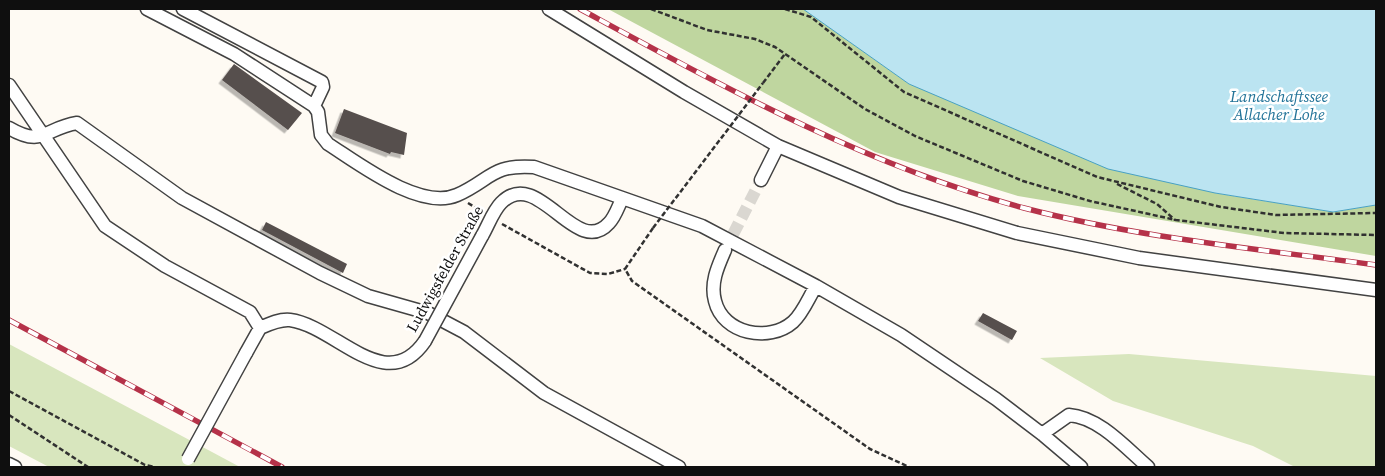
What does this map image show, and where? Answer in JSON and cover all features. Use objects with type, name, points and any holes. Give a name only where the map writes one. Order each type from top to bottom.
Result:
[{"type":"street","points":[[147,9],[234,54],[314,106],[318,112],[320,135],[328,144],[393,184],[412,192],[432,197],[456,195],[488,175],[504,168],[516,166],[534,167],[702,226],[816,286],[901,335],[996,399],[1081,467]]},
{"type":"street","points":[[183,9],[322,82],[323,87],[314,106]]},
{"type":"street","points":[[549,9],[676,87],[778,146],[899,196],[1017,233],[1139,258],[1376,290]]},
{"type":"street","points":[[9,85],[42,137],[105,226],[165,266],[250,312],[260,328],[187,463]]},
{"type":"street","points":[[9,128],[24,137],[42,137],[67,124],[78,123],[182,198],[320,274],[368,296],[428,313],[464,332],[544,393],[679,467]]},
{"type":"street","points":[[761,180],[778,146]]},
{"type":"street","name":"Ludwigsfelder Straße","points":[[260,328],[276,321],[290,320],[326,335],[368,358],[389,364],[406,360],[418,352],[425,341],[482,236],[487,215],[500,204],[521,194],[543,202],[576,227],[594,231],[604,228],[611,222],[622,199]]},
{"type":"street","points":[[725,250],[716,271],[713,286],[715,301],[722,317],[737,328],[755,334],[772,333],[794,321],[816,286]]},
{"type":"street","points":[[1042,434],[1068,414],[1080,415],[1094,422],[1148,467]]},
{"type":"street","points":[[9,464],[15,467]]},
{"type":"path","points":[[651,9],[707,30],[755,39],[786,54],[866,109],[915,136],[1023,181],[1090,202],[1176,220],[1284,233],[1376,235]]},
{"type":"path","points":[[785,9],[811,17],[904,92],[1113,182],[1157,204],[1176,220]]},
{"type":"path","points":[[467,203],[590,273],[608,274],[625,269],[653,228],[786,54]]},
{"type":"path","points":[[1113,182],[1221,207],[1276,215],[1376,213]]},
{"type":"path","points":[[625,269],[632,281],[766,377],[870,449],[909,467]]},
{"type":"path","points":[[9,391],[145,465],[155,467]]},
{"type":"path","points":[[9,415],[88,467]]},
{"type":"green space","points":[[608,9],[803,9],[909,84],[1215,193],[1333,212],[1376,205],[1376,256],[1018,196],[875,152]]},
{"type":"green space","points":[[9,344],[240,467],[49,467],[9,446]]},
{"type":"green space","points":[[1129,354],[1376,376],[1376,467],[1295,467],[1253,446],[1113,401],[1040,358]]},
{"type":"water","name":"Landschaftssee Allacher Lohe","points":[[803,9],[1376,9],[1376,205],[1333,212],[1215,193],[1108,169],[909,84]]},
{"type":"building","points":[[234,64],[302,113],[288,130],[222,80]]},
{"type":"building","points":[[344,109],[407,133],[404,155],[391,152],[390,154],[335,133]]},
{"type":"building","points":[[266,222],[347,264],[343,273],[262,230]]},
{"type":"building","points":[[983,313],[1017,331],[1012,340],[978,321]]},
{"type":"tunnel","points":[[725,250],[761,180]]},
{"type":"railway","points":[[580,9],[796,122],[907,170],[965,190],[1024,208],[1111,227],[1199,242],[1376,265]]},
{"type":"railway","points":[[9,320],[282,467]]}]
